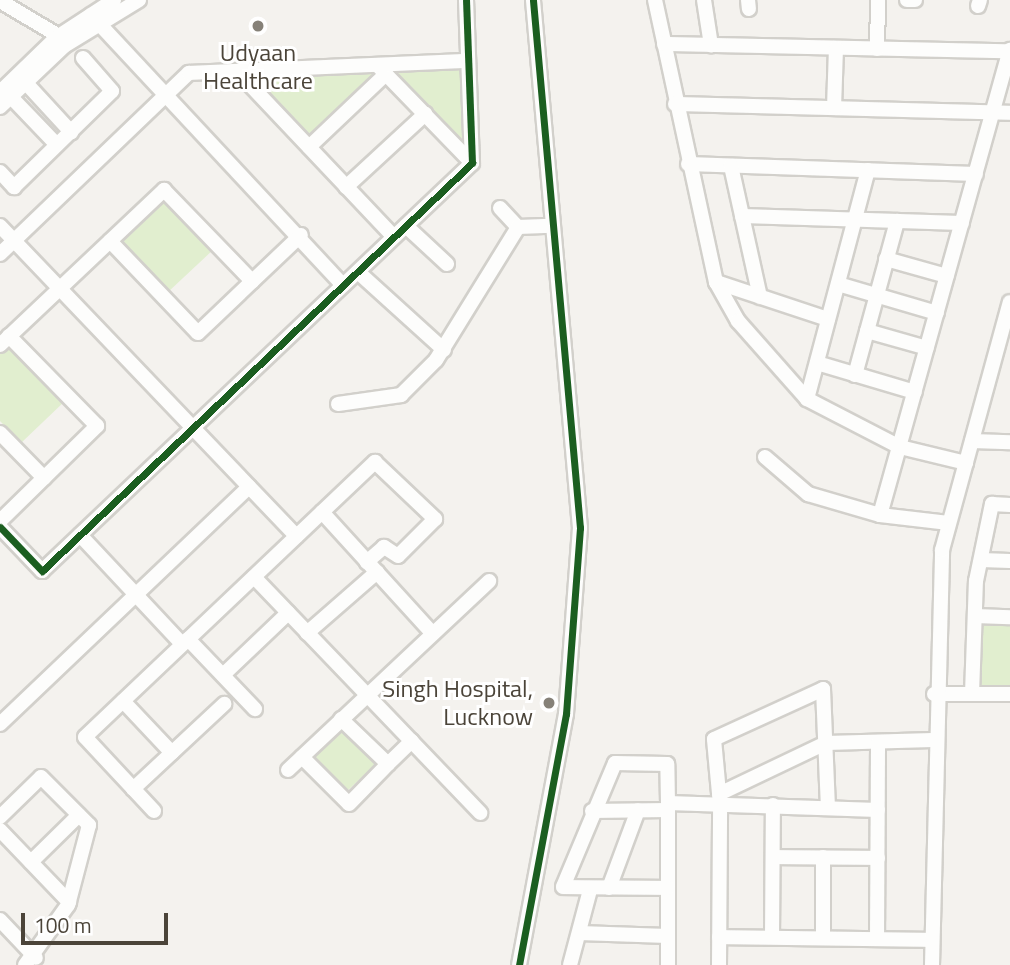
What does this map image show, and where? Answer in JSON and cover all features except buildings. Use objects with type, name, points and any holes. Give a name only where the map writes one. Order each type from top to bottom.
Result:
[{"type":"street","points":[[4,99],[26,83],[114,0]]},
{"type":"street","points":[[4,99],[59,36],[139,0]]},
{"type":"street","points":[[0,527],[42,571],[472,163],[466,0]]},
{"type":"street","points":[[519,965],[566,714],[578,612],[580,528],[551,226],[533,0]]},
{"type":"street","points":[[655,0],[675,104],[716,282],[738,321],[807,399],[900,447],[966,463]]},
{"type":"street","points":[[704,0],[711,45]]},
{"type":"street","points":[[877,49],[878,0]]},
{"type":"street","points":[[907,0],[915,0]]},
{"type":"street","points":[[0,1],[59,36]]},
{"type":"street","points":[[94,18],[301,235],[344,285]]},
{"type":"street","points":[[664,44],[1010,51],[880,515]]},
{"type":"street","points":[[834,108],[836,48]]},
{"type":"street","points":[[0,172],[14,187],[112,91],[83,58]]},
{"type":"street","points":[[0,254],[190,73],[382,69],[468,61]]},
{"type":"street","points":[[382,69],[472,163]]},
{"type":"street","points":[[309,147],[382,69]]},
{"type":"street","points":[[237,71],[394,237]]},
{"type":"street","points":[[26,83],[71,132]]},
{"type":"street","points":[[4,99],[57,145]]},
{"type":"street","points":[[675,104],[1010,113]]},
{"type":"street","points":[[346,187],[425,114]]},
{"type":"street","points":[[688,164],[976,174]]},
{"type":"street","points":[[731,166],[760,297]]},
{"type":"street","points":[[807,399],[868,170]]},
{"type":"street","points":[[0,521],[97,426],[5,341],[110,241],[164,190],[252,281]]},
{"type":"street","points":[[500,208],[518,227],[551,226]]},
{"type":"street","points":[[742,216],[962,223]]},
{"type":"street","points":[[855,374],[897,221]]},
{"type":"street","points":[[0,226],[296,536]]},
{"type":"street","points":[[406,226],[447,264]]},
{"type":"street","points":[[338,404],[401,395],[444,349],[518,227]]},
{"type":"street","points":[[110,241],[198,333],[301,235]]},
{"type":"street","points":[[886,259],[947,276]]},
{"type":"street","points":[[358,272],[444,349]]},
{"type":"street","points":[[716,282],[828,319]]},
{"type":"street","points":[[838,284],[937,313]]},
{"type":"street","points":[[932,965],[936,607],[949,523],[1010,302]]},
{"type":"street","points":[[867,331],[928,348]]},
{"type":"street","points":[[817,363],[915,392]]},
{"type":"street","points":[[0,433],[44,478]]},
{"type":"street","points":[[972,441],[1010,442]]},
{"type":"street","points":[[765,457],[808,494],[880,515],[949,523]]},
{"type":"street","points":[[153,811],[85,737],[374,462],[435,519],[398,556],[384,547],[372,567],[307,633]]},
{"type":"street","points":[[0,724],[249,487]]},
{"type":"street","points":[[972,694],[975,616],[981,560],[992,504],[1010,505]]},
{"type":"street","points":[[322,512],[432,633]]},
{"type":"street","points":[[80,535],[136,595],[256,709]]},
{"type":"street","points":[[981,560],[1010,561]]},
{"type":"street","points":[[254,577],[480,813]]},
{"type":"street","points":[[288,770],[489,581]]},
{"type":"street","points":[[223,675],[288,612]]},
{"type":"street","points":[[975,616],[1010,617]]},
{"type":"street","points":[[719,965],[720,799],[714,739],[823,689],[828,807]]},
{"type":"street","points":[[934,694],[1010,694]]},
{"type":"street","points":[[0,701],[11,713]]},
{"type":"street","points":[[122,701],[172,753]]},
{"type":"street","points":[[133,789],[224,704]]},
{"type":"street","points":[[341,719],[388,764]]},
{"type":"street","points":[[720,799],[826,743],[933,740]]},
{"type":"street","points":[[302,757],[349,804],[412,741]]},
{"type":"street","points":[[877,939],[878,742]]},
{"type":"street","points":[[668,888],[568,891],[563,880],[610,768],[620,762],[667,764],[668,806],[668,888],[668,965]]},
{"type":"street","points":[[0,817],[41,777],[89,825],[69,902],[31,961],[0,920]]},
{"type":"street","points":[[592,811],[638,810],[720,799],[773,806],[878,810]]},
{"type":"street","points":[[772,937],[773,806]]},
{"type":"street","points":[[609,888],[638,810]]},
{"type":"street","points":[[31,862],[79,815]]},
{"type":"street","points":[[0,830],[69,902]]},
{"type":"street","points":[[773,857],[878,858]]},
{"type":"street","points":[[823,857],[823,938]]},
{"type":"street","points":[[570,965],[590,890]]},
{"type":"street","points":[[579,933],[668,936]]},
{"type":"street","points":[[719,937],[932,940]]},
{"type":"green space","points":[[461,65],[462,138],[457,139],[397,75],[405,68]]},
{"type":"green space","points":[[372,70],[378,75],[311,138],[260,86],[259,75]]},
{"type":"green space","points":[[165,198],[214,249],[167,293],[119,241]]},
{"type":"green space","points":[[10,343],[65,401],[21,443],[0,421],[0,353]]},
{"type":"green space","points":[[982,622],[1010,623],[1010,688],[979,687]]},
{"type":"green space","points":[[344,727],[378,762],[345,793],[311,758]]},
{"type":"cycle path","points":[[0,527],[42,571],[472,163],[466,0]]},
{"type":"cycle path","points":[[519,965],[566,714],[580,528],[533,0]]},
{"type":"place","name":"Udyaan Healthcare","points":[[258,26]]},
{"type":"place","name":"Singh Hospital, Lucknow","points":[[549,703]]}]
